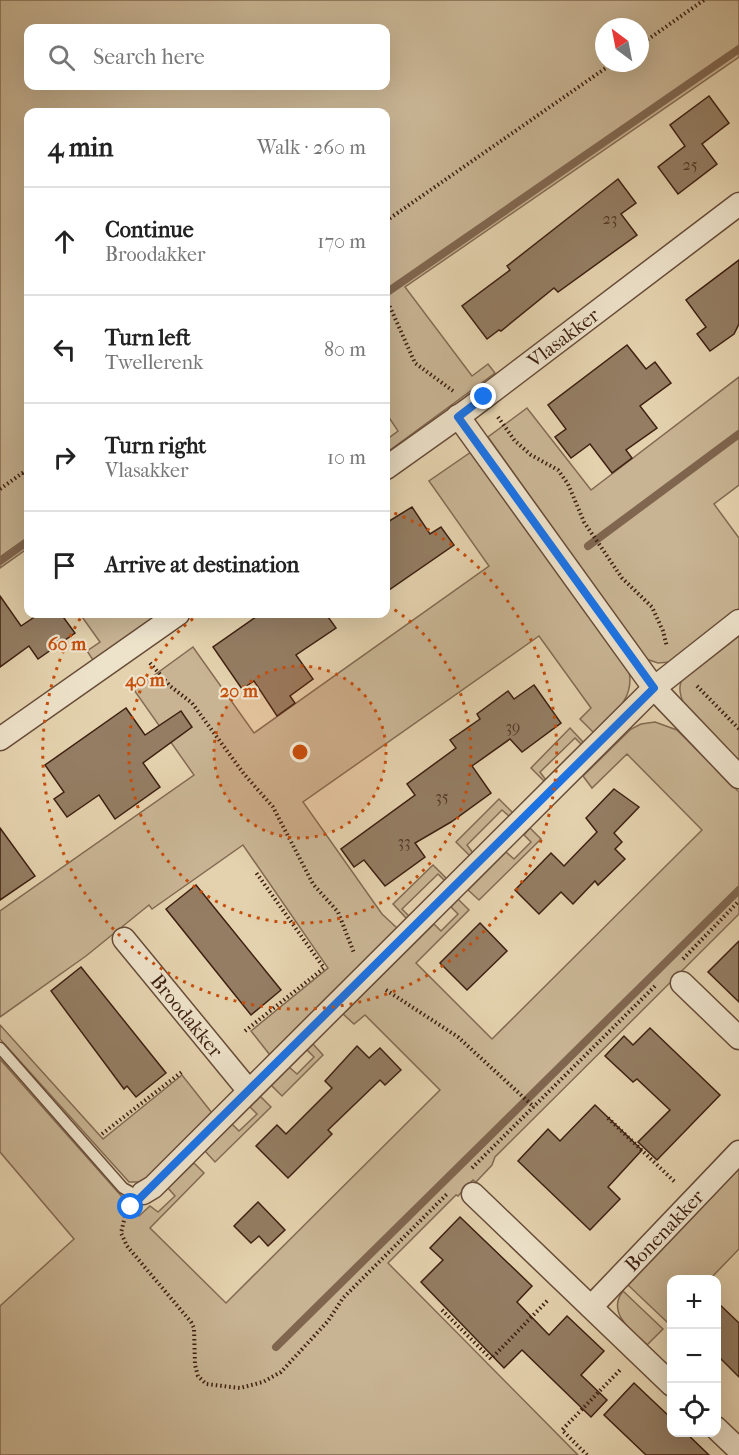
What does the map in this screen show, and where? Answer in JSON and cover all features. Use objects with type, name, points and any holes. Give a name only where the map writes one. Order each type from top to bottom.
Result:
[{"type":"street","name":"Vlasakker","points":[[390,465],[470,408],[739,204]]},
{"type":"street","points":[[470,408],[654,688],[739,777]]},
{"type":"street","points":[[0,739],[172,618]]},
{"type":"street","points":[[143,1193],[153,1187],[654,688],[739,621]]},
{"type":"street","name":"Broodakker","points":[[124,939],[249,1091]]},
{"type":"street","points":[[674,975],[739,1038]]},
{"type":"street","name":"Bonenakker","points":[[591,1307],[739,1152]]},
{"type":"street","points":[[463,1191],[565,1282],[670,1383]]},
{"type":"street","points":[[721,1432],[739,1450]]},
{"type":"lane","points":[[0,1048],[123,1188],[132,1193],[143,1193]]},
{"type":"path","points":[[649,39],[704,0]]},
{"type":"path","points":[[390,218],[601,72]]},
{"type":"path","points":[[390,307],[403,342],[415,363],[531,454],[558,470],[603,549]]},
{"type":"path","points":[[0,489],[23,472]]},
{"type":"path","points":[[136,643],[155,670],[192,703],[244,774],[273,807],[314,884],[338,912],[354,953],[368,973],[393,997],[458,1037],[532,1106]]},
{"type":"path","points":[[245,1031],[324,968],[255,871]]},
{"type":"path","points":[[469,1171],[532,1106],[674,975],[739,902]]},
{"type":"path","points":[[96,1126],[104,1135],[183,1071]]},
{"type":"path","points":[[608,1118],[693,1200]]},
{"type":"path","points":[[143,1193],[123,1219],[123,1239],[191,1322],[194,1328],[195,1365],[198,1376],[206,1384],[240,1388],[263,1382],[281,1372],[328,1321],[343,1298],[463,1191]]},
{"type":"path","points":[[442,1310],[490,1359],[565,1282]]},
{"type":"path","points":[[587,1455],[562,1430],[637,1352]]},
{"type":"shaded area","points":[[0,0],[739,0],[739,57],[405,287],[472,376],[488,364],[495,373],[390,450],[390,437],[398,431],[390,419],[390,108],[24,108],[24,551],[0,568]]},
{"type":"shaded area","points":[[739,377],[739,485],[714,504],[739,538],[739,611],[670,662],[658,663],[646,659],[563,547],[559,537],[488,437],[527,408],[591,490]]},
{"type":"shaded area","points":[[471,452],[629,671],[629,690],[615,713],[594,733],[580,719],[591,708],[539,636],[303,802],[382,914],[397,928],[270,1055],[251,1031],[328,968],[243,845],[152,909],[149,905],[86,956],[0,1017],[0,911],[194,775],[134,690],[193,647],[254,733],[489,566],[429,481]]},
{"type":"shaded area","points":[[83,618],[154,618],[93,660],[87,651],[100,642]]},
{"type":"shaded area","points":[[739,632],[739,761],[684,705],[680,688],[685,675],[691,669]]},
{"type":"shaded area","points":[[655,722],[677,730],[739,792],[739,914],[495,1157],[492,1165],[476,1182],[473,1180],[458,1196],[456,1195],[388,1263],[578,1455],[0,1455],[0,1306],[74,1239],[0,1152],[0,1059],[139,1216],[150,1206],[158,1212],[175,1196],[168,1188],[194,1163],[204,1173],[150,1228],[226,1303],[440,1090],[365,1015],[354,1024],[343,1014],[434,924],[441,931],[458,914],[451,907],[458,899],[469,910],[416,963],[492,1039],[702,830],[627,754],[592,788],[583,776],[631,729],[641,724]]},
{"type":"shaded area","points":[[570,728],[584,743],[582,745],[575,738],[540,772],[545,782],[531,768]]},
{"type":"shaded area","points":[[499,799],[513,813],[510,817],[502,810],[467,845],[473,853],[470,856],[456,842]]},
{"type":"shaded area","points":[[530,828],[541,839],[479,900],[468,890],[506,852],[514,859],[531,842],[524,835]]},
{"type":"shaded area","points":[[433,865],[447,879],[445,881],[438,874],[402,909],[409,916],[407,919],[393,904]]},
{"type":"shaded area","points":[[0,1025],[103,1139],[182,1075],[212,1113],[146,1179],[140,1182],[129,1182],[0,1039]]},
{"type":"shaded area","points":[[313,1044],[323,1055],[282,1096],[271,1085],[289,1067],[297,1074],[314,1057],[307,1050]]},
{"type":"shaded area","points":[[260,1096],[271,1107],[215,1162],[205,1151],[232,1124],[239,1131],[257,1114],[250,1107]]},
{"type":"shaded area","points":[[739,1169],[739,1249],[714,1275],[667,1275],[667,1322],[628,1285]]},
{"type":"shaded area","points":[[623,1291],[663,1329],[647,1345],[628,1328],[619,1314],[617,1307]]},
{"type":"building","points":[[709,96],[729,123],[702,144],[717,164],[678,194],[658,167],[685,146],[670,125]]},
{"type":"building","points":[[618,179],[636,203],[621,214],[637,235],[558,292],[554,288],[501,331],[499,330],[487,339],[462,306],[510,270],[507,266]]},
{"type":"building","points":[[739,260],[739,324],[734,334],[710,351],[697,334],[706,327],[686,300]]},
{"type":"building","points":[[627,345],[646,369],[655,362],[671,383],[640,406],[657,428],[626,450],[632,458],[612,473],[590,444],[571,458],[555,437],[566,429],[548,405]]},
{"type":"building","points":[[412,507],[430,534],[441,527],[454,545],[390,589],[390,521]]},
{"type":"building","points":[[0,596],[21,626],[33,618],[64,618],[75,633],[38,659],[29,646],[0,667]]},
{"type":"building","points":[[254,618],[329,618],[336,628],[296,655],[313,679],[290,696],[295,703],[277,716],[254,681],[242,689],[213,647]]},
{"type":"building","points":[[534,685],[561,723],[522,752],[510,739],[472,766],[491,793],[451,822],[415,843],[425,857],[385,886],[364,860],[354,867],[341,849],[415,795],[407,784],[456,748],[450,740],[480,719],[477,714],[508,691],[514,699]]},
{"type":"building","points":[[126,708],[145,735],[181,711],[192,727],[143,763],[160,787],[115,819],[99,795],[67,817],[54,799],[64,792],[45,765]]},
{"type":"building","points":[[614,789],[639,807],[614,833],[622,842],[615,849],[625,859],[598,885],[595,881],[573,904],[561,892],[539,914],[515,890],[551,853],[564,866],[597,832],[586,818]]},
{"type":"building","points":[[0,828],[35,876],[0,900]]},
{"type":"building","points":[[196,885],[281,990],[251,1015],[166,909]]},
{"type":"building","points":[[480,923],[507,951],[467,990],[440,963]]},
{"type":"building","points":[[739,941],[739,1002],[708,972]]},
{"type":"building","points":[[81,967],[166,1073],[136,1097],[127,1086],[124,1089],[51,991]]},
{"type":"building","points":[[650,1028],[720,1095],[657,1160],[638,1142],[670,1110],[637,1079],[633,1082],[605,1056],[624,1036],[633,1045]]},
{"type":"building","points":[[357,1046],[369,1058],[380,1048],[401,1070],[385,1085],[380,1080],[328,1130],[332,1134],[288,1178],[256,1146],[277,1125],[286,1134],[332,1088],[325,1081]]},
{"type":"building","points":[[595,1105],[642,1150],[608,1187],[620,1199],[590,1230],[518,1161],[548,1129],[560,1141]]},
{"type":"building","points":[[258,1202],[285,1230],[268,1246],[259,1236],[251,1243],[234,1226]]},
{"type":"building","points":[[460,1217],[532,1286],[517,1302],[549,1335],[567,1316],[604,1351],[581,1375],[607,1400],[591,1417],[522,1350],[504,1368],[421,1282],[443,1260],[430,1248]]},
{"type":"building","points":[[721,1306],[739,1323],[739,1377],[721,1359]]},
{"type":"building","points":[[634,1383],[667,1414],[667,1437],[690,1437],[709,1455],[646,1455],[604,1415]]},
{"type":"waterway","points":[[390,290],[739,49]]},
{"type":"waterway","points":[[588,546],[739,434]]},
{"type":"waterway","points":[[0,561],[24,544]]},
{"type":"waterway","points":[[276,1347],[739,890]]},
{"type":"route","points":[[131,1207],[654,688],[458,417],[484,397]]}]
